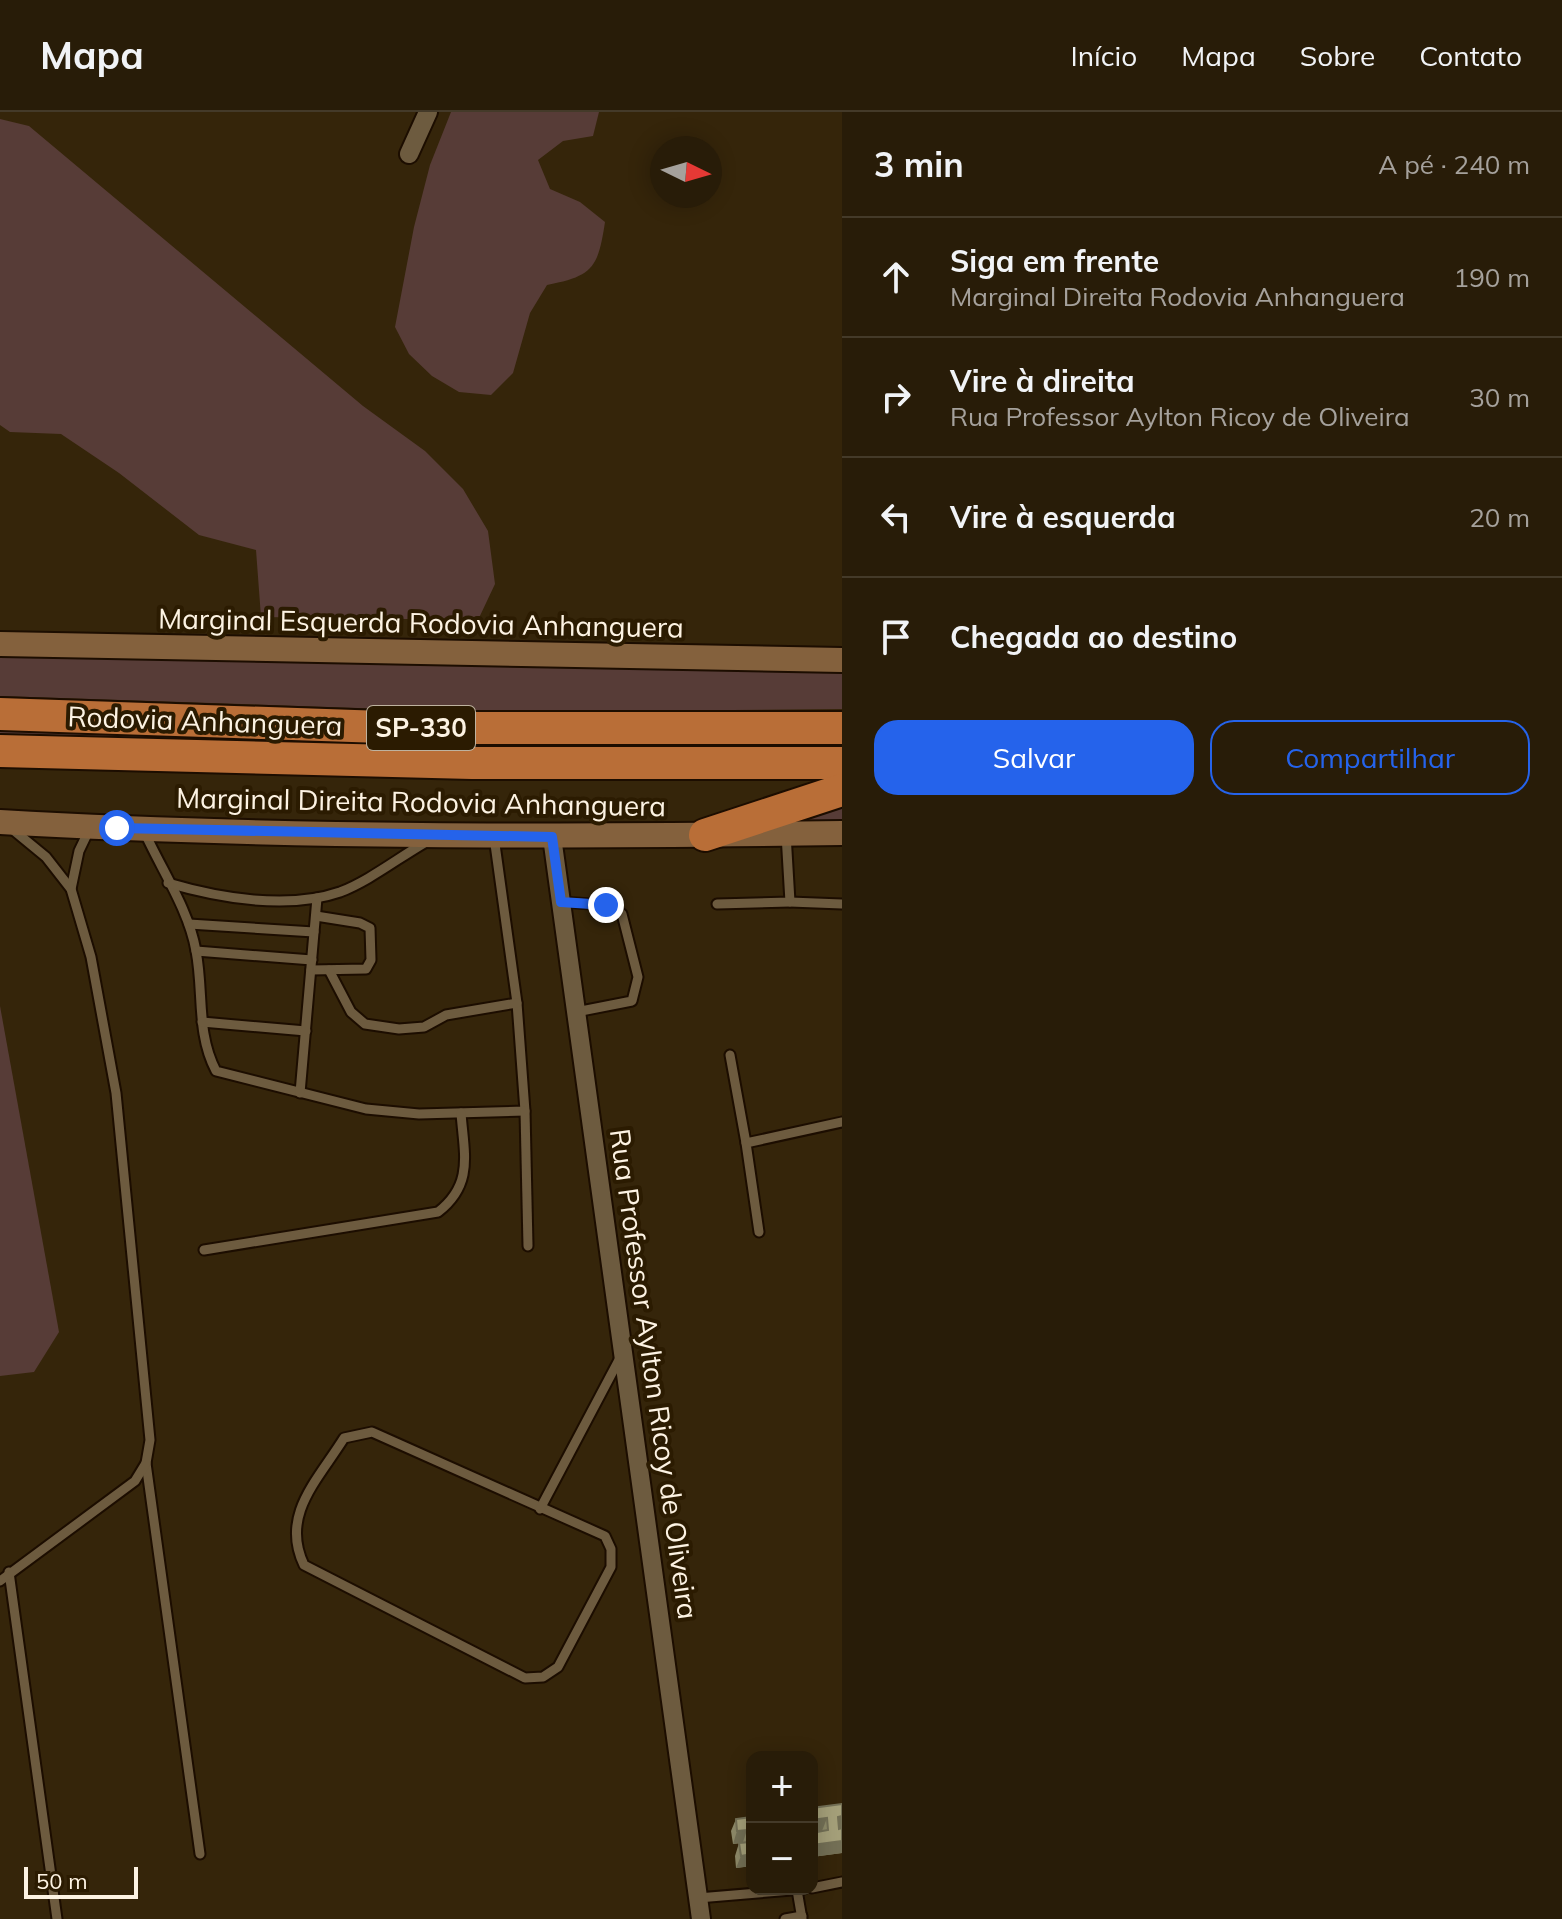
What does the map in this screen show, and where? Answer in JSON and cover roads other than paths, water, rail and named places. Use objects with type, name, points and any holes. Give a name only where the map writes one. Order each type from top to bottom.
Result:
[{"type":"highway","name":"Rodovia Anhanguera","points":[[0,714],[412,728],[842,728]]},
{"type":"highway","name":"Rodovia Anhanguera","points":[[0,751],[472,763],[842,763]]},
{"type":"highway","points":[[705,835],[842,790]]},
{"type":"street","points":[[409,154],[428,112]]},
{"type":"street","name":"Marginal Esquerda Rodovia Anhanguera","points":[[0,644],[842,660]]},
{"type":"street","name":"Marginal Direita Rodovia Anhanguera","points":[[2,822],[436,837],[842,833]]},
{"type":"street","name":"Rua Professor Aylton Ricoy de Oliveira","points":[[552,837],[701,1919]]},
{"type":"lane","points":[[2,822],[46,857],[71,889],[91,957],[116,1093],[150,1440],[146,1463],[200,1854]]},
{"type":"lane","points":[[71,889],[79,851],[91,827]]},
{"type":"lane","points":[[143,828],[189,924],[196,951],[205,1050],[216,1071],[366,1109],[461,1113],[525,1111]]},
{"type":"lane","points":[[786,834],[790,902]]},
{"type":"lane","points":[[168,883],[207,894],[284,900],[317,898],[342,891],[436,837]]},
{"type":"lane","points":[[494,837],[517,1003],[525,1111],[528,1246]]},
{"type":"lane","points":[[300,1093],[317,898]]},
{"type":"lane","points":[[561,902],[606,905],[622,914],[638,977],[632,1001],[576,1012]]},
{"type":"lane","points":[[717,904],[842,904]]},
{"type":"lane","points":[[196,951],[312,965],[329,970],[366,969],[371,960],[370,928],[360,923],[316,916]]},
{"type":"lane","points":[[189,924],[314,932]]},
{"type":"lane","points":[[329,970],[351,1012],[365,1024],[399,1029],[424,1027],[446,1015],[517,1003]]},
{"type":"lane","points":[[202,1022],[306,1031]]},
{"type":"lane","points":[[730,1055],[759,1232]]},
{"type":"lane","points":[[204,1250],[438,1212],[454,1200],[461,1186],[465,1164],[461,1113]]},
{"type":"lane","points":[[746,1143],[842,1122]]},
{"type":"lane","points":[[540,1509],[623,1353]]},
{"type":"lane","points":[[372,1432],[540,1509],[605,1536],[611,1549],[611,1567],[558,1667],[543,1677],[525,1678],[304,1565],[294,1544],[295,1519],[344,1438],[355,1433],[372,1432]]},
{"type":"lane","points":[[0,1581],[135,1481],[146,1463]]},
{"type":"lane","points":[[9,1572],[57,1919]]},
{"type":"lane","points":[[818,1887],[842,1882]]},
{"type":"lane","points":[[698,1898],[746,1894]]},
{"type":"lane","points":[[785,1919],[802,1917],[801,1895]]}]
